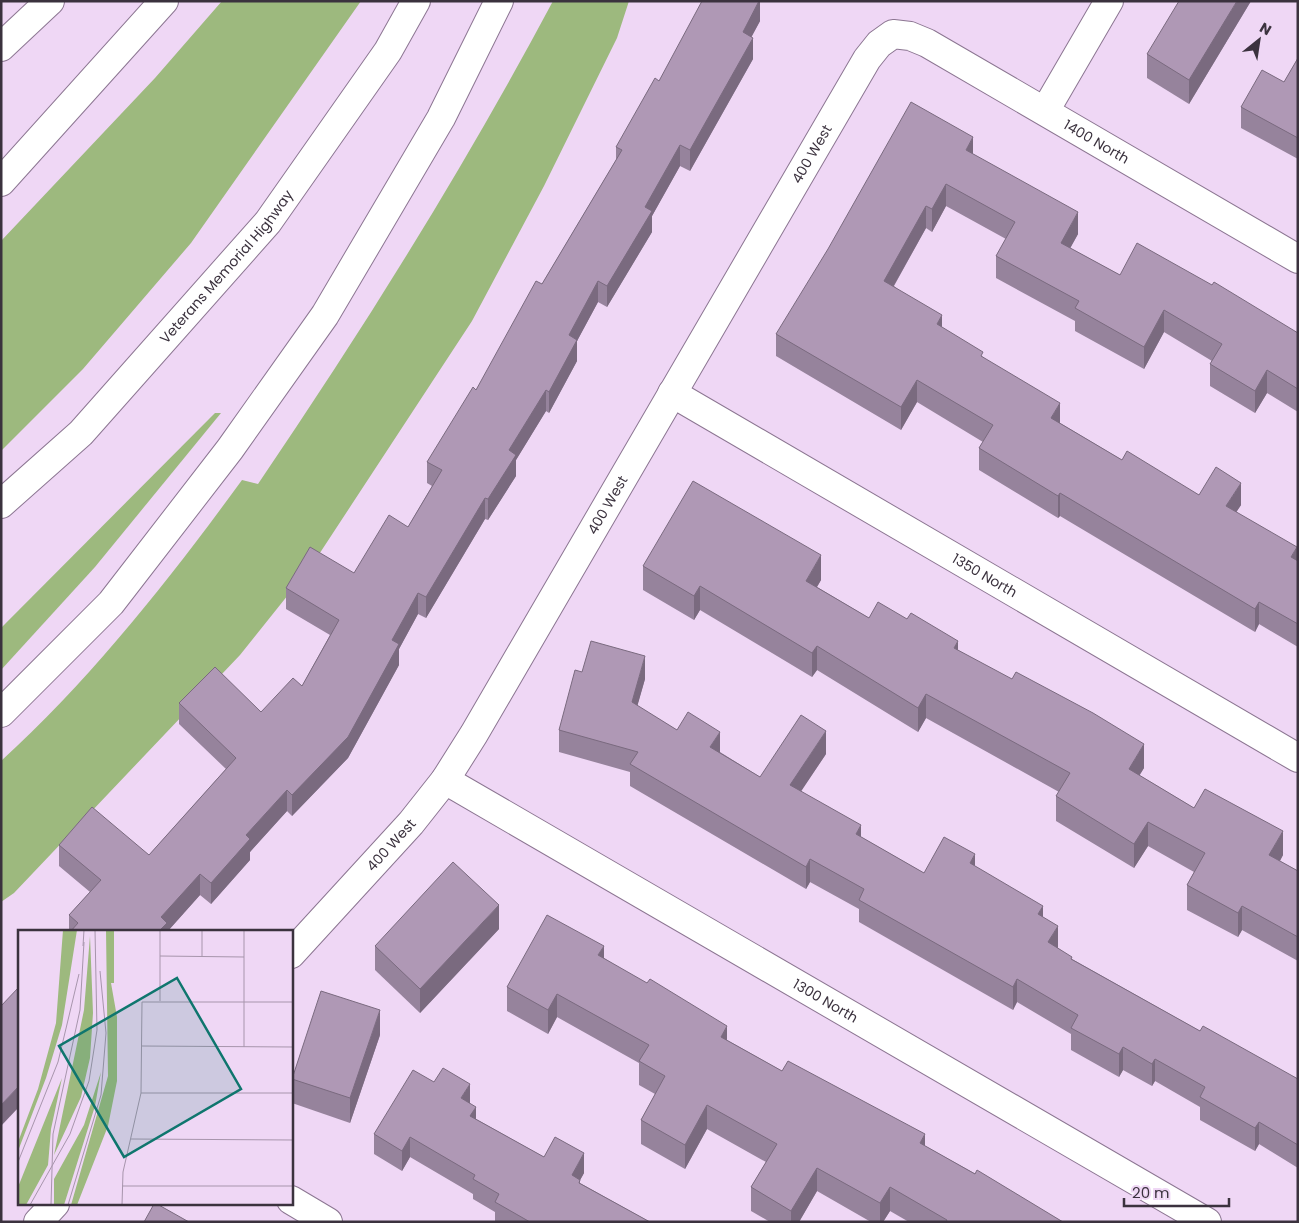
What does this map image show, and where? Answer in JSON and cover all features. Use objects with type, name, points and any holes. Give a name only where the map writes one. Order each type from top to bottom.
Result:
[{"type":"main road","points":[[1,47],[50,1]]},
{"type":"main road","points":[[1,182],[164,1]]},
{"type":"main road","name":"Veterans Memorial Highway","points":[[1,504],[81,433],[268,222],[388,52],[416,1]]},
{"type":"main road","points":[[1,713],[111,603],[230,449],[325,315],[441,118],[499,1]]},
{"type":"main road","points":[[1045,111],[1109,1]]},
{"type":"main road","name":"1400 North","points":[[893,34],[910,36],[927,42],[1298,259]]},
{"type":"main road","name":"400 West","points":[[292,953],[376,862],[445,780],[479,726],[867,59],[879,44],[893,34]]},
{"type":"main road","name":"1350 North","points":[[672,393],[1298,758]]},
{"type":"main road","name":"1300 North","points":[[445,780],[1207,1222]]},
{"type":"main road","points":[[292,1201],[328,1222]]},
{"type":"main road","points":[[38,1222],[53,1206]]},
{"type":"green space","points":[[222,1],[361,1],[191,243],[83,369],[1,451],[1,241],[155,78]]},
{"type":"green space","points":[[553,1],[629,1],[617,38],[544,186],[472,321],[312,565],[240,655],[14,893],[1,902],[1,761],[67,696],[98,662],[158,591],[242,480],[258,484],[412,247],[484,125]]},
{"type":"green space","points":[[215,413],[221,413],[95,567],[1,670],[1,628]]},
{"type":"building","points":[[702,1],[759,1],[743,32],[753,38],[690,150],[680,145],[645,207],[652,211],[607,286],[598,281],[569,335],[577,340],[549,392],[546,390],[509,450],[516,455],[488,499],[485,498],[426,597],[418,593],[392,640],[399,644],[348,737],[292,795],[287,790],[246,835],[250,839],[211,883],[200,874],[161,917],[167,923],[160,930],[72,930],[78,923],[69,915],[101,880],[59,845],[92,807],[149,855],[236,758],[179,703],[215,667],[261,712],[293,678],[302,686],[339,620],[286,588],[310,547],[354,573],[389,515],[408,527],[442,470],[427,462],[473,387],[476,390],[536,281],[542,284],[622,150],[616,147],[655,78],[659,81]]},
{"type":"building","points":[[1179,1],[1237,1],[1189,80],[1147,54]]},
{"type":"building","points":[[1298,58],[1298,138],[1241,107],[1262,70],[1284,82]]},
{"type":"building","points":[[911,102],[973,137],[966,150],[1078,212],[1061,243],[1120,275],[1137,243],[1212,285],[1214,282],[1298,333],[1298,389],[1267,370],[1255,391],[1210,364],[1222,344],[1164,310],[1144,347],[1075,308],[1079,301],[996,256],[1015,222],[946,184],[932,209],[926,206],[884,281],[942,315],[937,324],[983,352],[981,356],[1060,403],[1051,418],[1122,460],[1127,451],[1199,495],[1216,467],[1241,483],[1226,506],[1297,547],[1291,557],[1298,561],[1298,624],[1259,602],[1255,609],[1060,493],[1058,496],[979,448],[993,425],[917,380],[901,407],[776,334],[828,249]]},
{"type":"building","points":[[693,481],[821,555],[806,581],[869,618],[878,602],[907,619],[911,613],[958,641],[954,648],[1012,679],[1016,672],[1093,713],[1144,744],[1129,769],[1194,808],[1205,789],[1283,831],[1269,855],[1298,871],[1298,937],[1242,906],[1238,913],[1187,885],[1205,853],[1148,822],[1134,844],[1056,796],[1070,773],[926,694],[918,708],[817,646],[812,653],[700,586],[694,596],[643,566]]},
{"type":"building","points":[[591,641],[645,656],[632,702],[677,730],[688,712],[720,732],[710,747],[760,777],[801,715],[826,731],[790,785],[861,825],[856,834],[924,873],[944,837],[975,854],[970,863],[1043,906],[1038,914],[1058,926],[1048,942],[1072,957],[1071,959],[1200,1031],[1203,1026],[1298,1079],[1298,1145],[1259,1122],[1255,1128],[1200,1097],[1205,1087],[1155,1059],[1152,1064],[1123,1047],[1119,1054],[1071,1028],[1078,1015],[1017,979],[1013,987],[859,900],[864,889],[810,859],[806,867],[630,764],[638,752],[559,730],[575,670],[582,672]]},
{"type":"building","points":[[453,862],[499,905],[420,989],[375,946]]},
{"type":"building","points":[[547,915],[604,946],[598,955],[647,983],[650,979],[727,1026],[721,1037],[782,1071],[788,1061],[925,1134],[920,1143],[975,1174],[977,1170],[1063,1222],[946,1222],[947,1220],[890,1187],[880,1203],[817,1168],[791,1211],[751,1187],[777,1144],[707,1105],[685,1145],[641,1120],[665,1076],[639,1061],[649,1045],[557,994],[548,1010],[507,987]]},
{"type":"building","points":[[18,988],[18,1087],[1,1105],[1,1006]]},
{"type":"building","points":[[321,991],[380,1010],[350,1098],[292,1079]]},
{"type":"building","points":[[443,1068],[470,1084],[461,1098],[476,1107],[470,1116],[544,1157],[555,1137],[584,1153],[572,1175],[580,1180],[579,1183],[650,1222],[530,1222],[495,1202],[499,1194],[473,1179],[475,1175],[410,1137],[402,1151],[374,1134],[413,1070],[434,1082]]},
{"type":"building","points":[[153,1206],[161,1206],[189,1222],[144,1222]]}]
